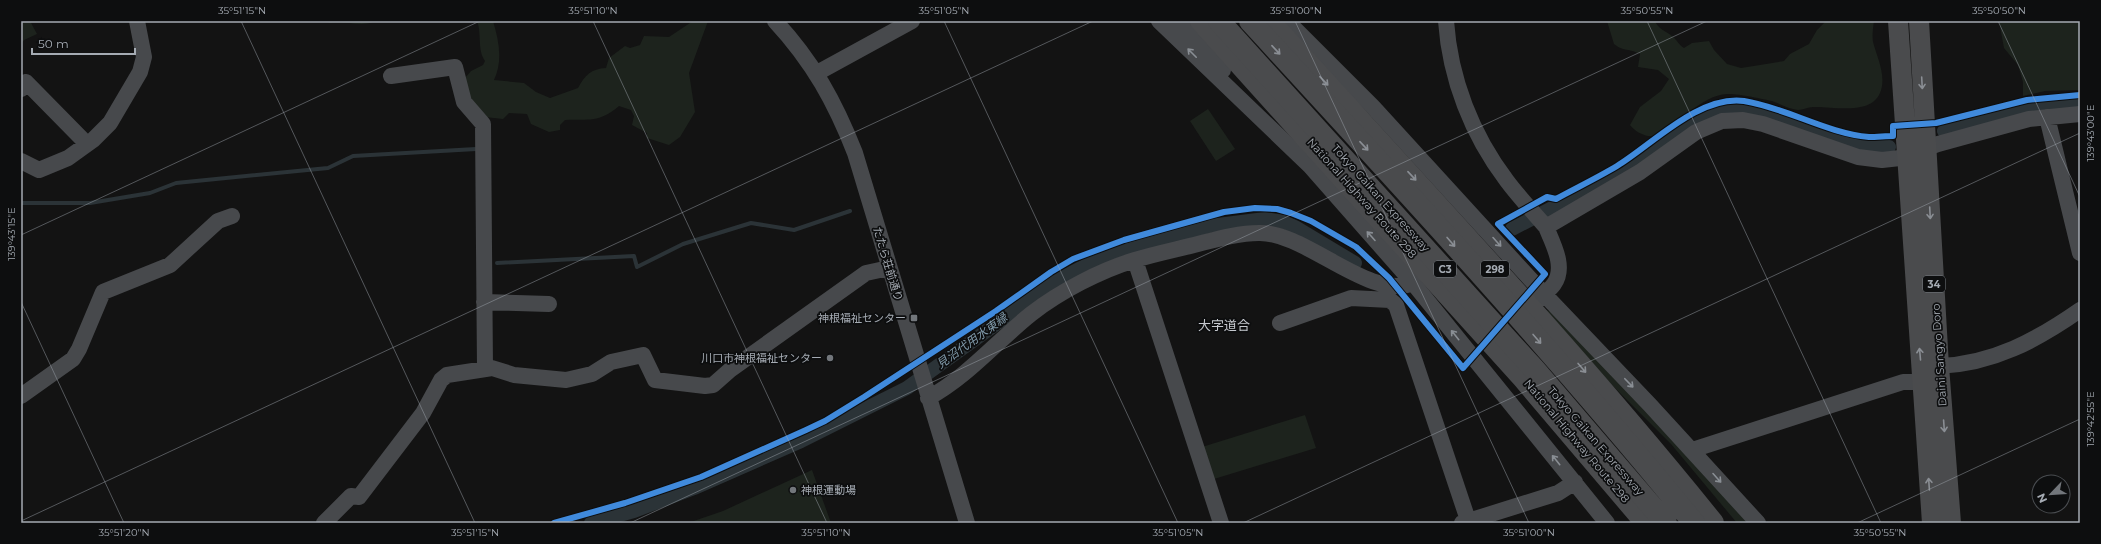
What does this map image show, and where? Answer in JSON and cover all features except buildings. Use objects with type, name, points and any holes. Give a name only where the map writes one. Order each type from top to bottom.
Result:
[{"type":"highway","name":"National Highway Route 298","points":[[1201,21],[1493,343],[1646,523]]},
{"type":"highway","name":"Tokyo Gaikan Expressway","points":[[1219,21],[1524,358],[1666,523]]},
{"type":"highway","name":"Tokyo Gaikan Expressway","points":[[1250,21],[1419,205],[1553,357],[1694,523]]},
{"type":"highway","name":"298","points":[[1269,21],[1431,196],[1628,421],[1713,523]]},
{"type":"highway","name":"298","points":[[1628,421],[1695,488],[1724,523]]},
{"type":"highway","points":[[1589,456],[1641,523]]},
{"type":"main road","name":"34","points":[[1888,21],[1901,76]]},
{"type":"main road","name":"34","points":[[1898,21],[1901,76]]},
{"type":"main road","name":"34","points":[[1919,21],[1921,44]]},
{"type":"main road","name":"34","points":[[1921,44],[1926,21]]},
{"type":"main road","name":"Daini Sangyo Doro","points":[[1921,44],[1939,366],[1951,523]]},
{"type":"main road","name":"Daini Sangyo Doro","points":[[1901,76],[1932,523]]},
{"type":"street","points":[[21,161],[39,170],[68,158],[87,144],[110,123],[140,72],[144,57],[137,21]]},
{"type":"street","name":"たたら荘前通り","points":[[775,21],[817,74],[834,106],[855,153],[967,523]]},
{"type":"street","points":[[817,74],[912,21]]},
{"type":"street","points":[[1159,21],[1310,166]]},
{"type":"street","points":[[1179,21],[1413,283],[1607,523]]},
{"type":"street","points":[[1287,21],[1301,37],[1373,107],[1544,294],[1692,450],[1758,523]]},
{"type":"street","points":[[1292,21],[1301,37]]},
{"type":"street","points":[[1446,21],[1447,39],[1460,94],[1481,142],[1507,181],[1546,228],[1559,263],[1559,276],[1554,284],[1531,306]]},
{"type":"street","points":[[391,76],[455,67],[464,102],[483,124],[485,369]]},
{"type":"street","points":[[21,89],[26,82],[87,144]]},
{"type":"street","points":[[1546,228],[1640,172],[1696,132],[1722,120],[1743,120],[1763,124],[1858,157],[1882,160],[1906,156],[1926,148],[1991,128],[2029,119],[2080,114]]},
{"type":"street","points":[[2047,117],[2080,252]]},
{"type":"street","points":[[21,396],[73,360],[103,292],[170,265],[218,221],[232,216]]},
{"type":"street","points":[[927,394],[946,388],[963,375],[1032,314],[1069,290],[1112,268],[1135,260],[1218,239],[1259,233],[1281,236],[1382,284],[1396,287],[1413,283]]},
{"type":"street","points":[[1135,260],[1221,523]]},
{"type":"street","points":[[324,523],[351,496],[359,497],[423,413],[441,380],[447,375],[492,368],[514,375],[566,380],[592,374],[611,362],[644,355],[655,380],[705,386],[713,385],[730,370],[866,273],[889,268]]},
{"type":"street","points":[[1280,323],[1351,298],[1390,300],[1396,305],[1466,522],[1558,493],[1575,482]]},
{"type":"street","points":[[484,302],[548,304]]},
{"type":"street","points":[[1939,366],[1956,366],[2012,350],[2045,334],[2080,310]]},
{"type":"street","points":[[1479,366],[1490,353]]},
{"type":"street","points":[[1692,450],[1903,382],[1922,382]]},
{"type":"shaded area","points":[[21,21],[30,21],[37,34],[24,40],[21,44]]},
{"type":"shaded area","points":[[328,21],[374,21],[359,24],[340,22],[329,23]]},
{"type":"shaded area","points":[[477,21],[493,21],[499,51],[497,73],[494,80],[524,83],[536,92],[550,98],[578,88],[583,80],[592,71],[606,68],[609,58],[625,46],[630,48],[640,45],[644,36],[669,37],[693,21],[708,21],[689,73],[695,112],[680,137],[669,145],[647,138],[647,133],[632,125],[634,116],[631,110],[619,106],[599,118],[587,120],[565,120],[560,125],[560,130],[549,132],[531,124],[527,114],[509,113],[503,119],[485,117],[471,102],[465,78],[471,71],[483,65],[485,61],[480,47]]},
{"type":"shaded area","points":[[1607,21],[1655,21],[1660,28],[1672,36],[1684,48],[1692,43],[1709,41],[1714,50],[1727,64],[1741,68],[1784,61],[1790,54],[1809,44],[1817,30],[1826,21],[1874,21],[1873,42],[1881,67],[1882,87],[1875,100],[1868,105],[1850,108],[1813,107],[1798,110],[1788,108],[1772,101],[1750,96],[1727,94],[1717,96],[1708,99],[1699,105],[1674,125],[1657,135],[1650,136],[1638,132],[1630,125],[1640,107],[1661,91],[1669,79],[1658,70],[1638,67],[1640,54],[1621,48],[1614,44]]},
{"type":"shaded area","points":[[1999,21],[2080,21],[2080,90],[2045,91],[2023,96],[2023,82],[2018,65],[2004,48]]},
{"type":"shaded area","points":[[1208,109],[1235,149],[1216,161],[1190,121]]},
{"type":"shaded area","points":[[1544,309],[1551,312],[1567,326],[1750,523],[1737,523],[1671,444],[1564,337]]},
{"type":"shaded area","points":[[1305,415],[1316,448],[1214,479],[1202,447]]},
{"type":"shaded area","name":"神根運動場","points":[[812,470],[831,523],[688,523],[723,511]]},
{"type":"waterway","name":"見沼代用水東縁","points":[[1944,131],[2022,107],[2052,103],[2080,102]]},
{"type":"waterway","name":"見沼代用水東縁","points":[[1512,229],[1604,181],[1706,114],[1722,109],[1750,108],[1857,143],[1889,147]]},
{"type":"waterway","points":[[21,203],[90,203],[150,193],[176,183],[328,168],[353,156],[476,149]]},
{"type":"waterway","points":[[497,263],[634,256],[637,267],[683,244],[751,223],[794,230],[850,211]]},
{"type":"waterway","name":"見沼代用水東縁","points":[[591,523],[634,511],[694,488],[801,441],[907,388],[1059,279],[1113,252],[1210,226],[1265,219],[1284,222],[1295,227],[1355,263]]},
{"type":"cycle path","points":[[554,523],[625,503],[701,477],[825,421],[996,311],[1051,272],[1073,259],[1124,240],[1224,212],[1255,208],[1277,209],[1291,213],[1311,221],[1356,247],[1389,278],[1463,368],[1545,274],[1498,224],[1547,197],[1556,199],[1602,175],[1631,157],[1661,134],[1694,113],[1727,101],[1744,101],[1776,109],[1837,131],[1853,135],[1872,137],[1893,136],[1893,126],[1936,123],[2027,100],[2080,95]]},
{"type":"place","name":"神根福祉センター","points":[[914,318]]},
{"type":"place","name":"川口市神根福祉センター","points":[[830,358]]},
{"type":"place","name":"神根運動場","points":[[793,490]]},
{"type":"district","name":"大字道合","points":[[1224,325]]}]
